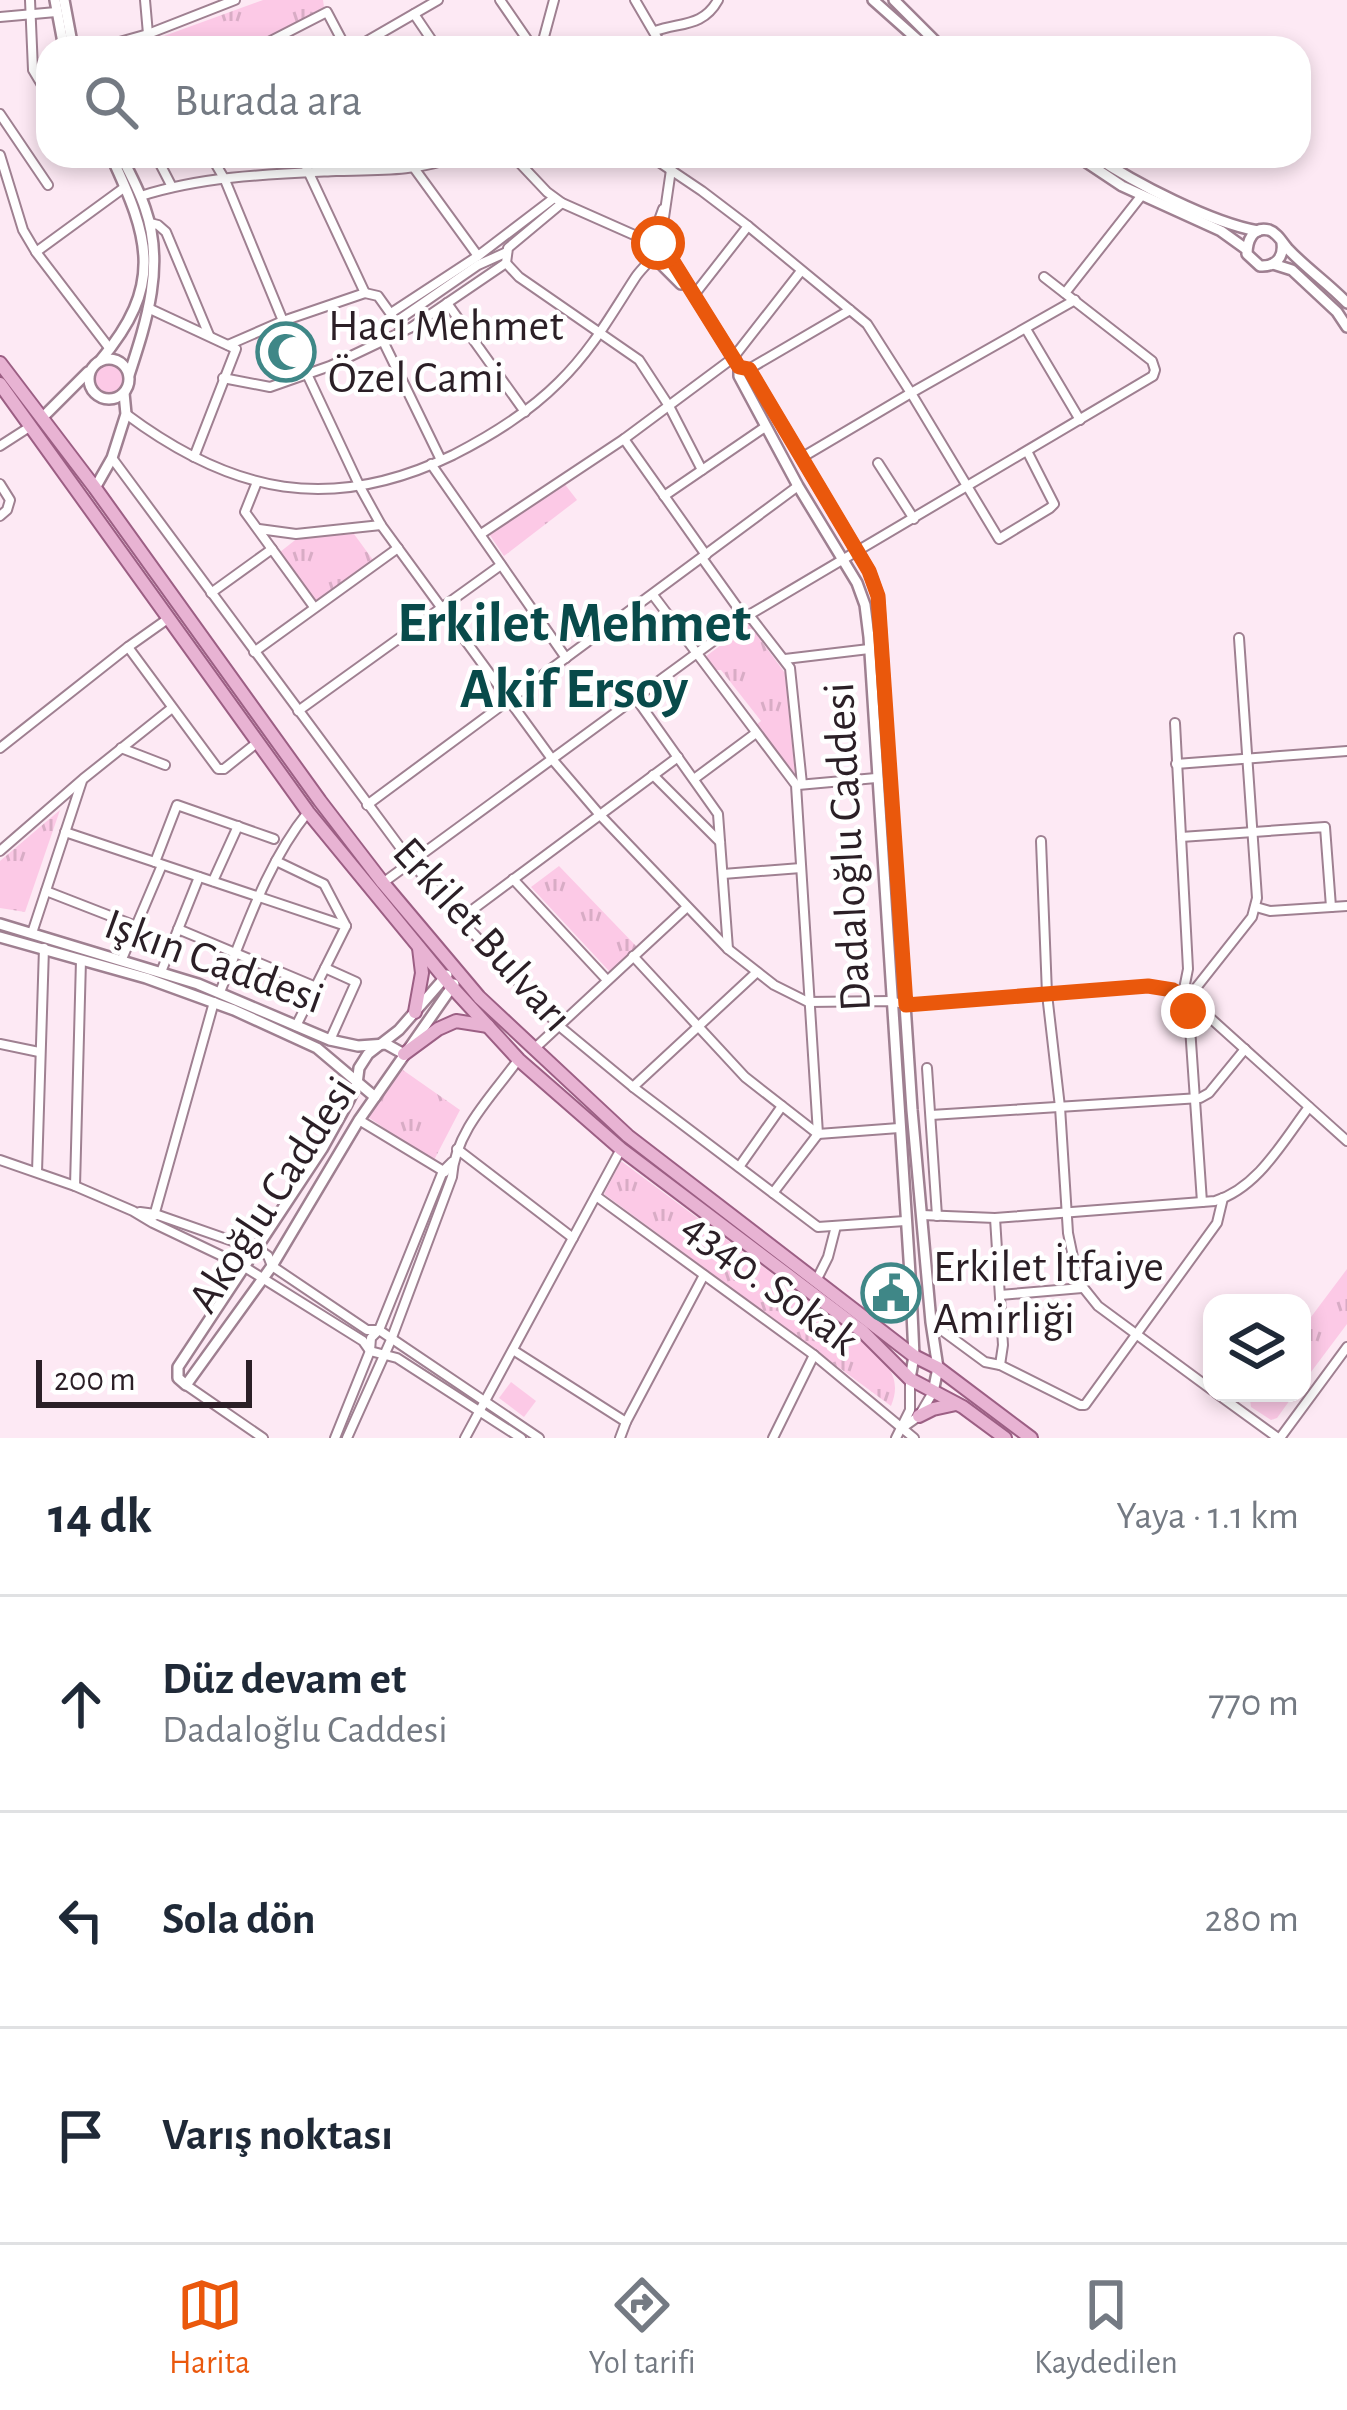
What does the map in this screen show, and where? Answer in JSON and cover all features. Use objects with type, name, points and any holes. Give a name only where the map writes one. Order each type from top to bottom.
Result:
[{"type":"main road","name":"Erkilet Bulvarı","points":[[0,363],[82,498],[308,812],[418,947],[628,1136],[914,1356],[938,1368],[1031,1438]]},
{"type":"main road","name":"Erkilet Bulvarı","points":[[0,385],[95,488],[320,802],[488,1027],[519,1060],[621,1149],[862,1330],[910,1379],[1005,1438]]},
{"type":"main road","points":[[82,498],[95,488]]},
{"type":"main road","points":[[415,1012],[422,974],[418,947]]},
{"type":"main road","points":[[404,1054],[456,1021],[488,1027]]},
{"type":"main road","points":[[919,1416],[956,1404]]},
{"type":"street","points":[[30,0],[36,76]]},
{"type":"street","points":[[64,0],[68,36]]},
{"type":"street","points":[[146,0],[148,34]]},
{"type":"street","points":[[141,36],[236,0]]},
{"type":"street","points":[[373,36],[438,0]]},
{"type":"street","points":[[500,0],[528,36]]},
{"type":"street","points":[[541,36],[554,0]]},
{"type":"street","points":[[635,0],[657,36]]},
{"type":"street","points":[[655,31],[698,21],[718,0]]},
{"type":"street","points":[[873,0],[914,36]]},
{"type":"street","points":[[894,0],[930,36]]},
{"type":"street","points":[[0,16],[56,6],[65,36]]},
{"type":"street","points":[[280,36],[327,12],[343,36]]},
{"type":"street","points":[[414,14],[428,36]]},
{"type":"street","points":[[0,114],[36,167]]},
{"type":"street","points":[[0,154],[18,219],[36,252],[110,349]]},
{"type":"street","points":[[37,168],[48,185]]},
{"type":"street","points":[[0,446],[36,422],[96,364],[133,314],[144,280],[142,236],[116,168]]},
{"type":"street","points":[[95,488],[112,458],[126,414],[124,393],[148,308],[155,259],[150,224],[128,168]]},
{"type":"street","points":[[162,168],[172,187]]},
{"type":"street","points":[[218,168],[283,321]]},
{"type":"street","points":[[308,168],[365,292]]},
{"type":"street","points":[[141,196],[225,180],[412,168],[478,256]]},
{"type":"street","points":[[525,168],[558,201],[652,249]]},
{"type":"street","points":[[668,168],[748,226],[878,338],[999,539],[1050,508],[1054,499],[1028,451]]},
{"type":"street","points":[[1094,168],[1221,231],[1246,249],[1255,263],[1292,270],[1347,327]]},
{"type":"street","points":[[1112,168],[1234,226],[1275,233],[1347,303]]},
{"type":"street","points":[[126,414],[194,457],[257,482],[316,490],[360,487],[436,462],[525,412],[559,383],[600,334],[652,249],[671,170]]},
{"type":"street","points":[[36,252],[125,187]]},
{"type":"street","points":[[1064,292],[1142,195]]},
{"type":"street","points":[[394,317],[558,201]]},
{"type":"street","points":[[223,378],[270,387],[403,331],[507,258],[524,233],[558,201]]},
{"type":"street","points":[[150,224],[166,232],[209,337]]},
{"type":"street","points":[[691,294],[748,226]]},
{"type":"street","points":[[1246,249],[1258,231]]},
{"type":"street","points":[[1273,265],[1281,256],[1282,243]]},
{"type":"street","name":"Dadaloğlu Caddesi","points":[[652,249],[691,294],[801,458],[872,578],[880,607],[922,1215],[938,1368]]},
{"type":"street","points":[[394,317],[478,265],[507,258]]},
{"type":"street","points":[[507,258],[520,277],[639,360],[702,470]]},
{"type":"street","points":[[740,365],[801,271]]},
{"type":"street","points":[[383,884],[747,616],[1151,378],[1155,370],[1151,361],[1044,278]]},
{"type":"street","points":[[227,345],[365,292],[375,293],[403,331]]},
{"type":"street","points":[[801,458],[1075,300]]},
{"type":"street","points":[[447,303],[525,412]]},
{"type":"street","points":[[148,308],[236,349],[194,457]]},
{"type":"street","points":[[482,534],[669,406],[850,310]]},
{"type":"street","points":[[1027,329],[1080,420]]},
{"type":"street","points":[[383,340],[436,462],[566,658]]},
{"type":"street","points":[[96,364],[116,359],[129,375]]},
{"type":"street","points":[[96,364],[89,384],[96,395],[109,400],[124,393]]},
{"type":"street","name":"Dadaloğlu Caddesi","points":[[740,365],[739,376],[765,427],[857,583],[865,605],[914,1356],[910,1379]]},
{"type":"street","points":[[308,374],[381,525],[552,759],[728,950],[774,986],[808,1002],[906,1005],[1168,988],[1186,996],[1347,1141]]},
{"type":"street","points":[[664,496],[765,427]]},
{"type":"street","points":[[2,431],[17,435]]},
{"type":"street","points":[[624,439],[704,557],[790,668],[818,1134],[773,1193]]},
{"type":"street","points":[[112,458],[411,862],[558,1025],[818,1227],[905,1220]]},
{"type":"street","points":[[878,463],[914,519]]},
{"type":"street","points":[[257,482],[245,512],[314,607]]},
{"type":"street","points":[[0,484],[10,500],[0,516]]},
{"type":"street","points":[[368,805],[798,485]]},
{"type":"street","points":[[257,529],[296,534],[381,525]]},
{"type":"street","points":[[254,652],[398,548]]},
{"type":"street","points":[[211,593],[272,549]]},
{"type":"street","points":[[298,711],[501,565]]},
{"type":"street","points":[[653,595],[799,785]]},
{"type":"street","points":[[0,748],[169,618]]},
{"type":"street","points":[[1186,996],[1256,907],[1239,638]]},
{"type":"street","points":[[128,647],[220,770],[258,742]]},
{"type":"street","points":[[784,659],[869,649]]},
{"type":"street","points":[[635,698],[718,814],[728,950]]},
{"type":"street","points":[[0,851],[172,708]]},
{"type":"street","points":[[1174,723],[1186,996],[1202,1202]]},
{"type":"street","points":[[694,779],[756,733]]},
{"type":"street","points":[[121,748],[165,765]]},
{"type":"street","points":[[1175,764],[1347,751]]},
{"type":"street","points":[[460,919],[678,757]]},
{"type":"street","points":[[653,776],[721,843]]},
{"type":"street","points":[[799,785],[876,778]]},
{"type":"street","points":[[32,933],[83,779]]},
{"type":"street","points":[[122,959],[177,806],[274,839]]},
{"type":"street","points":[[153,1219],[218,997],[286,839],[308,812]]},
{"type":"street","points":[[213,881],[238,826]]},
{"type":"street","points":[[1181,837],[1325,827],[1331,907]]},
{"type":"street","points":[[65,832],[346,926]]},
{"type":"street","points":[[1041,841],[1047,994],[1066,1212],[1082,1288],[1098,1306],[1203,1383]]},
{"type":"street","points":[[276,861],[324,884],[346,926]]},
{"type":"street","points":[[723,874],[801,868]]},
{"type":"street","points":[[161,972],[199,877]]},
{"type":"street","points":[[513,879],[607,980]]},
{"type":"street","points":[[46,892],[136,926]]},
{"type":"street","points":[[1256,907],[1270,911],[1347,906]]},
{"type":"street","points":[[534,1049],[687,907]]},
{"type":"street","name":"Işkın Caddesi","points":[[0,924],[161,972],[330,1040],[358,1046],[381,1043],[404,1054]]},
{"type":"street","points":[[296,1027],[346,926]]},
{"type":"street","points":[[178,929],[316,987]]},
{"type":"street","name":"Işkın Caddesi","points":[[0,937],[218,997],[317,1048],[376,1097]]},
{"type":"street","points":[[37,1172],[44,949]]},
{"type":"street","points":[[633,956],[745,1077],[818,1134],[898,1129]]},
{"type":"street","points":[[75,1186],[81,959]]},
{"type":"street","points":[[325,968],[356,982],[330,1040]]},
{"type":"street","points":[[633,1087],[757,972]]},
{"type":"street","name":"Akoğlu Caddesi","points":[[454,978],[359,1120],[272,1266],[187,1385],[178,1378],[178,1367],[322,1149],[368,1054],[454,978]]},
{"type":"street","points":[[0,1044],[38,1052]]},
{"type":"street","points":[[931,1115],[1195,1099],[1209,1093],[1245,1049]]},
{"type":"street","points":[[347,1438],[392,1340],[457,1149],[519,1060]]},
{"type":"street","points":[[927,1068],[937,1216]]},
{"type":"street","points":[[739,1167],[782,1106]]},
{"type":"street","points":[[922,1215],[995,1218],[1223,1198],[1252,1179],[1310,1107]]},
{"type":"street","points":[[359,1120],[448,1174]]},
{"type":"street","points":[[457,1149],[573,1238]]},
{"type":"street","points":[[465,1438],[621,1149]]},
{"type":"street","points":[[0,1160],[153,1219],[261,1251],[272,1266],[368,1330],[379,1330],[521,1438]]},
{"type":"street","points":[[335,1438],[371,1338],[379,1330],[448,1174]]},
{"type":"street","name":"4340. Sokak","points":[[596,1196],[814,1355],[899,1434],[914,1438]]},
{"type":"street","points":[[931,1322],[985,1362],[1082,1406],[1217,1223],[1223,1198]]},
{"type":"street","points":[[995,1218],[1003,1345],[1000,1365]]},
{"type":"street","points":[[153,1219],[264,1278],[363,1341],[370,1351],[397,1358],[539,1438]]},
{"type":"street","points":[[816,1281],[836,1226]]},
{"type":"street","points":[[620,1438],[704,1275]]},
{"type":"street","points":[[1000,1295],[1082,1288]]},
{"type":"street","points":[[1229,1402],[1279,1438],[1347,1347]]},
{"type":"street","points":[[513,1350],[626,1422]]},
{"type":"street","points":[[773,1438],[814,1355]]},
{"type":"street","points":[[899,1434],[919,1416],[933,1392],[938,1368]]},
{"type":"street","points":[[899,1434],[910,1410],[910,1379]]},
{"type":"street","points":[[187,1385],[263,1438]]},
{"type":"green space","points":[[263,0],[323,0],[324,7],[271,36],[164,36]]},
{"type":"green space","points":[[109,365],[119,369],[123,379],[119,389],[109,393],[99,389],[95,379],[99,369]]},
{"type":"green space","points":[[560,478],[577,500],[504,556],[487,531]]},
{"type":"green space","points":[[354,534],[373,560],[314,602],[280,552],[299,537]]},
{"type":"green space","points":[[749,624],[785,673],[795,774],[756,725],[761,721],[705,657]]},
{"type":"green space","points":[[60,810],[25,912],[0,908],[0,861]]},
{"type":"green space","points":[[559,866],[637,947],[610,972],[531,887]]},
{"type":"green space","points":[[400,1068],[460,1110],[433,1162],[368,1117]]},
{"type":"green space","points":[[621,1161],[867,1344],[894,1379],[891,1406],[604,1194]]},
{"type":"green space","points":[[1347,1269],[1347,1324],[1311,1372],[1311,1317]]},
{"type":"green space","points":[[511,1382],[536,1401],[524,1417],[499,1398]]},
{"type":"green space","points":[[1250,1402],[1289,1402],[1271,1420]]},
{"type":"place","name":"Hacı Mehmet Özel Cami","points":[[286,352]]},
{"type":"place","name":"Erkilet İtfaiye Amirliği","points":[[891,1293]]},
{"type":"district","name":"Erkilet Mehmet Akif Ersoy","points":[[574,656]]},
{"type":"route","points":[[658,243],[739,367],[749,369],[875,586],[886,680],[906,1005],[1148,986],[1188,998],[1188,1011]]}]
